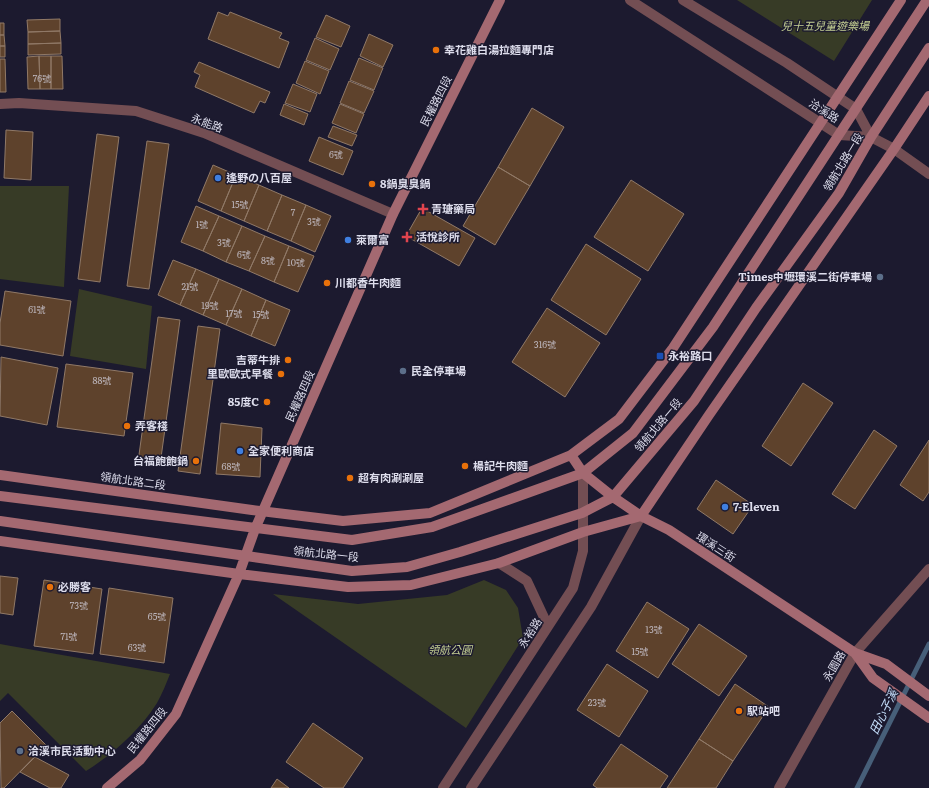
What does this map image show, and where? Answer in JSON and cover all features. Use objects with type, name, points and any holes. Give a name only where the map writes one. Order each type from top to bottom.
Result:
[{"type":"street","name":"民權路四段","points":[[107,788],[140,760],[176,714],[239,574],[244,557],[262,512],[393,214],[500,0]]},
{"type":"street","name":"洽溪路","points":[[630,0],[839,135],[871,137]]},
{"type":"street","name":"洽溪路","points":[[683,0],[787,62],[856,109],[871,137]]},
{"type":"street","points":[[262,512],[343,521],[430,513],[571,455],[619,419],[673,348],[901,0]]},
{"type":"street","name":"領航北路一段","points":[[255,529],[352,540],[432,527],[583,473],[633,433],[713,327],[927,0]]},
{"type":"street","name":"領航北路一段","points":[[244,557],[352,571],[407,567],[460,552],[582,513],[613,497],[694,401],[756,308],[839,193],[871,137],[929,48]]},
{"type":"street","points":[[471,788],[591,607],[641,516],[929,96]]},
{"type":"street","name":"永能路","points":[[0,104],[19,103],[136,111],[204,133],[393,214]]},
{"type":"street","points":[[871,137],[894,149],[929,174]]},
{"type":"street","name":"環溪三街","points":[[571,455],[583,473],[613,497],[641,516],[670,530],[855,653]]},
{"type":"street","name":"永裕路","points":[[443,788],[573,588],[582,551],[583,473]]},
{"type":"street","name":"領航北路二段","points":[[0,475],[262,512]]},
{"type":"street","points":[[0,496],[255,529]]},
{"type":"street","points":[[0,541],[239,574],[348,587],[411,585],[499,563],[583,532],[641,516]]},
{"type":"street","points":[[0,521],[244,557]]},
{"type":"street","points":[[499,563],[527,581],[548,626]]},
{"type":"street","name":"永園路","points":[[778,788],[855,653],[929,569]]},
{"type":"street","points":[[855,653],[886,664],[929,696]]},
{"type":"street","points":[[855,653],[873,678],[929,718]]},
{"type":"green space","name":"兒十五兒童遊樂場","points":[[737,0],[872,0],[834,61]]},
{"type":"green space","points":[[0,186],[69,186],[64,287],[0,279]]},
{"type":"green space","points":[[79,289],[152,306],[146,369],[70,356]]},
{"type":"green space","name":"領航公園","points":[[484,580],[506,590],[518,608],[523,638],[466,728],[273,594],[358,604],[447,595]]},
{"type":"green space","points":[[0,644],[170,674],[157,703],[143,723],[116,749],[86,771],[8,693],[0,701]]},
{"type":"building","points":[[218,12],[228,16],[230,12],[282,33],[279,38],[289,42],[279,68],[208,39]]},
{"type":"building","points":[[326,15],[350,26],[341,47],[316,37]]},
{"type":"building","points":[[60,19],[60,31],[28,32],[27,20]]},
{"type":"building","points":[[0,23],[4,23],[4,35],[0,35]]},
{"type":"building","points":[[60,31],[61,43],[28,44],[28,32]]},
{"type":"building","points":[[369,34],[393,45],[383,67],[360,56]]},
{"type":"building","points":[[0,35],[4,35],[5,46],[0,46]]},
{"type":"building","points":[[315,38],[339,49],[330,70],[306,60]]},
{"type":"building","points":[[61,43],[61,54],[28,55],[28,44]]},
{"type":"building","points":[[0,46],[5,46],[5,57],[0,57]]},
{"type":"building","points":[[39,56],[51,56],[51,89],[40,89]]},
{"type":"building","points":[[39,56],[40,89],[28,89],[27,57]]},
{"type":"building","points":[[51,56],[62,56],[63,89],[51,89]]},
{"type":"building","points":[[359,58],[383,68],[374,90],[350,80]]},
{"type":"building","points":[[0,59],[5,59],[6,92],[0,92]]},
{"type":"building","points":[[305,61],[329,71],[320,94],[296,83]]},
{"type":"building","points":[[199,62],[270,92],[265,103],[260,101],[254,113],[195,87],[200,75],[194,72]]},
{"type":"building","points":[[349,81],[374,91],[364,113],[340,103]]},
{"type":"building","points":[[293,84],[317,94],[310,112],[285,103]]},
{"type":"building","points":[[284,104],[308,114],[304,125],[280,115]]},
{"type":"building","points":[[340,104],[364,114],[356,133],[332,123]]},
{"type":"building","points":[[532,108],[564,127],[530,186],[498,167]]},
{"type":"building","points":[[333,126],[357,135],[352,146],[328,137]]},
{"type":"building","points":[[6,130],[33,132],[31,180],[4,178]]},
{"type":"building","points":[[97,134],[119,137],[100,282],[78,279]]},
{"type":"building","points":[[319,137],[353,151],[343,175],[309,161]]},
{"type":"building","points":[[147,141],[169,144],[149,289],[127,286]]},
{"type":"building","points":[[213,165],[236,175],[221,211],[198,201]]},
{"type":"building","points":[[498,167],[530,186],[495,245],[463,226]]},
{"type":"building","points":[[236,175],[259,185],[244,221],[221,211]]},
{"type":"building","points":[[631,180],[684,214],[648,271],[594,237]]},
{"type":"building","points":[[259,185],[282,195],[267,231],[244,221]]},
{"type":"building","points":[[282,195],[306,205],[291,241],[267,231]]},
{"type":"building","points":[[306,205],[331,216],[315,252],[291,241]]},
{"type":"building","points":[[196,206],[219,216],[203,251],[181,242]]},
{"type":"building","points":[[422,208],[475,238],[459,266],[406,236]]},
{"type":"building","points":[[219,216],[242,226],[226,262],[203,251]]},
{"type":"building","points":[[242,226],[265,236],[249,271],[226,262]]},
{"type":"building","points":[[265,236],[289,246],[274,282],[249,271]]},
{"type":"building","points":[[586,244],[641,279],[606,335],[551,300]]},
{"type":"building","points":[[289,246],[314,256],[298,292],[274,282]]},
{"type":"building","points":[[173,260],[196,269],[180,305],[158,295]]},
{"type":"building","points":[[196,269],[219,279],[203,315],[180,305]]},
{"type":"building","points":[[219,279],[242,289],[226,325],[203,315]]},
{"type":"building","points":[[242,289],[266,300],[251,336],[226,325]]},
{"type":"building","points":[[5,291],[71,301],[63,356],[0,345],[0,323]]},
{"type":"building","points":[[266,300],[290,310],[275,346],[251,336]]},
{"type":"building","points":[[547,308],[600,343],[565,397],[512,362]]},
{"type":"building","points":[[158,317],[180,320],[160,465],[138,462]]},
{"type":"building","points":[[198,326],[220,329],[200,474],[178,471]]},
{"type":"building","points":[[1,357],[58,368],[47,425],[0,416]]},
{"type":"building","points":[[66,364],[133,373],[124,436],[57,427]]},
{"type":"building","points":[[803,383],[833,403],[791,466],[762,446]]},
{"type":"building","name":"全家便利商店","points":[[221,423],[262,428],[260,477],[216,474]]},
{"type":"building","points":[[874,430],[897,446],[855,509],[832,494]]},
{"type":"building","points":[[929,440],[929,492],[923,501],[900,485]]},
{"type":"building","name":"7-Eleven","points":[[716,480],[753,505],[733,534],[697,509]]},
{"type":"building","points":[[0,576],[18,578],[13,615],[0,613]]},
{"type":"building","points":[[44,580],[102,589],[93,654],[34,646]]},
{"type":"building","points":[[109,588],[173,598],[164,663],[100,654]]},
{"type":"building","points":[[647,602],[689,629],[658,678],[616,651]]},
{"type":"building","points":[[699,624],[747,656],[719,696],[672,664]]},
{"type":"building","points":[[607,664],[648,691],[619,737],[577,710]]},
{"type":"building","points":[[735,684],[769,707],[733,761],[699,739]]},
{"type":"building","name":"洽溪市民活動中心","points":[[12,711],[46,745],[4,788],[1,788],[0,723]]},
{"type":"building","points":[[313,723],[363,758],[343,788],[324,788],[286,762]]},
{"type":"building","points":[[699,739],[733,761],[716,788],[667,788]]},
{"type":"building","points":[[621,744],[668,776],[660,788],[597,788],[593,785]]},
{"type":"building","points":[[35,757],[69,775],[61,788],[50,788],[20,772]]},
{"type":"building","points":[[277,779],[289,788],[271,788]]},
{"type":"waterway","name":"田心子溪","points":[[857,788],[929,644]]},
{"type":"place","name":"幸花雞白湯拉麵專門店","points":[[436,50]]},
{"type":"place","name":"逢野の八百屋","points":[[218,178]]},
{"type":"place","name":"8鍋臭臭鍋","points":[[372,184]]},
{"type":"place","name":"青瑭藥局","points":[[423,209]]},
{"type":"place","name":"活悅診所","points":[[407,237]]},
{"type":"place","name":"萊爾富","points":[[348,240]]},
{"type":"place","name":"Times中壢環溪二街停車場","points":[[880,277]]},
{"type":"place","name":"川都香牛肉麵","points":[[327,283]]},
{"type":"place","name":"永裕路口","points":[[660,356]]},
{"type":"place","name":"吉蒂牛排","points":[[288,360]]},
{"type":"place","name":"民全停車場","points":[[403,371]]},
{"type":"place","name":"里歐歐式早餐","points":[[281,374]]},
{"type":"place","name":"85度C","points":[[267,402]]},
{"type":"place","name":"弄客棧","points":[[127,426]]},
{"type":"place","name":"全家便利商店","points":[[240,451]]},
{"type":"place","name":"台福飽飽鍋","points":[[196,461]]},
{"type":"place","name":"楊記牛肉麵","points":[[465,466]]},
{"type":"place","name":"超有肉涮涮屋","points":[[350,478]]},
{"type":"place","name":"7-Eleven","points":[[725,507]]},
{"type":"place","name":"必勝客","points":[[50,587]]},
{"type":"place","name":"駅站吧","points":[[739,711]]},
{"type":"place","name":"洽溪市民活動中心","points":[[20,751]]}]
